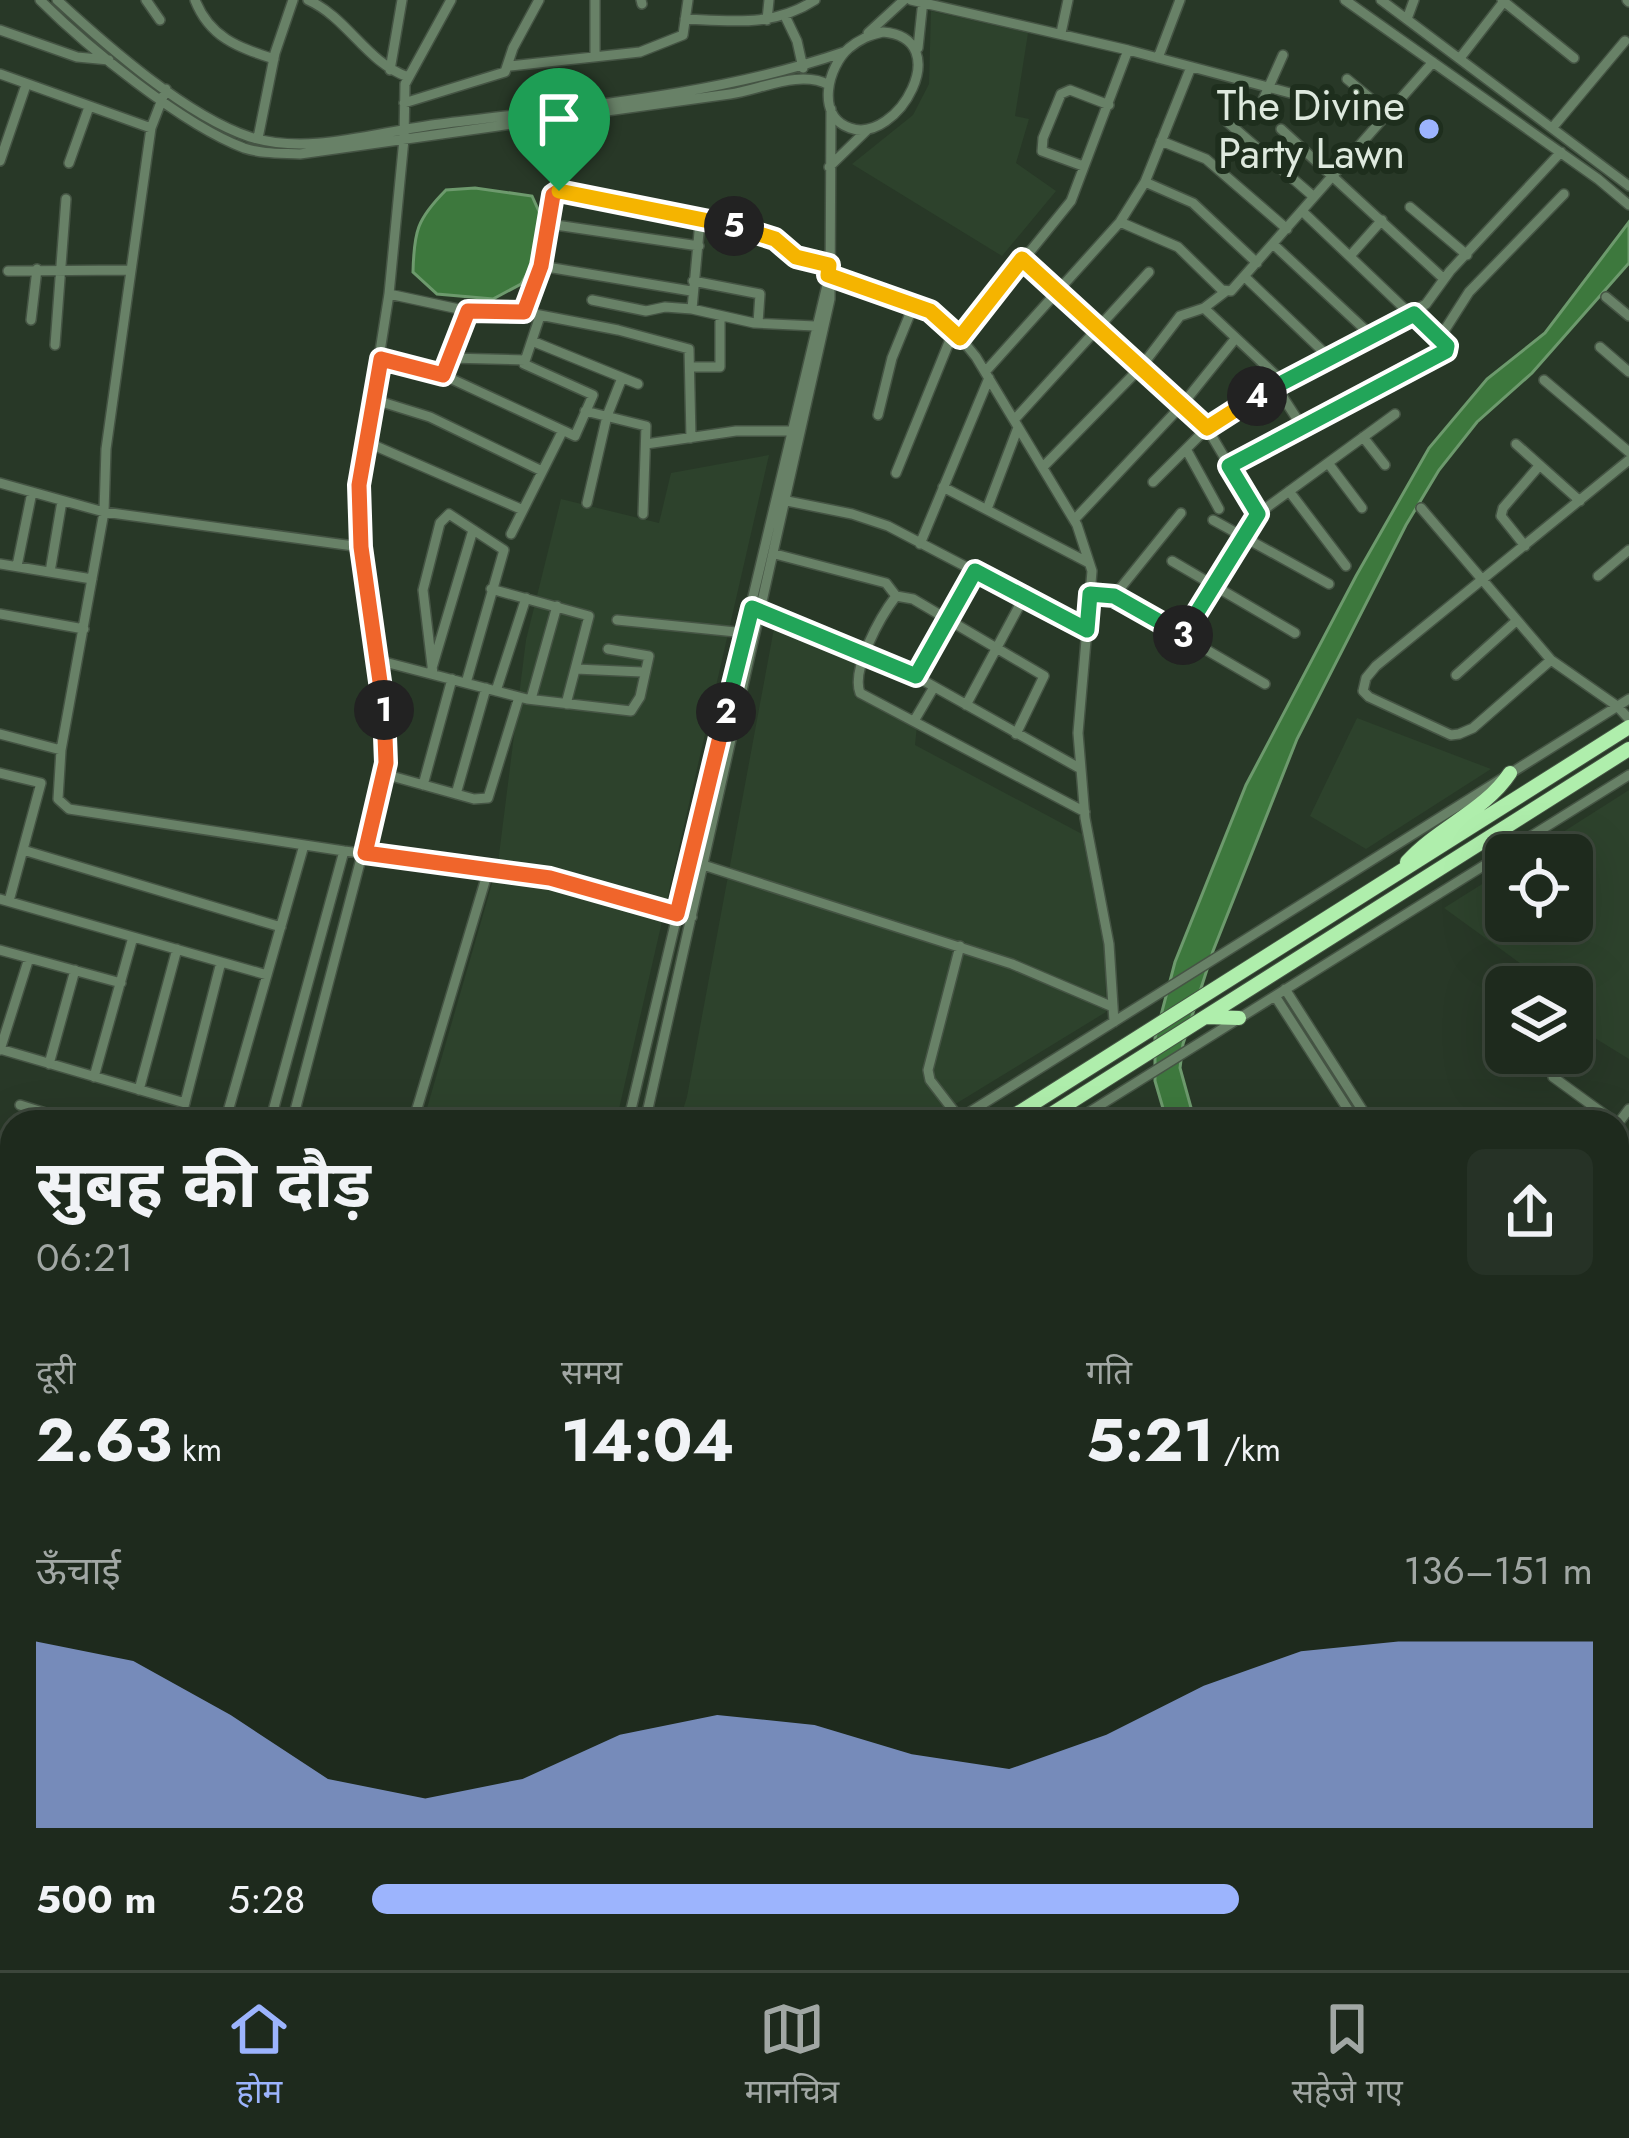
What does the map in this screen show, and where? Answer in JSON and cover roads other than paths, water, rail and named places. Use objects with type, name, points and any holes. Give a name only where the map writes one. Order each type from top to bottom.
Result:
[{"type":"highway","points":[[1023,1110],[1629,723]]},
{"type":"highway","points":[[1058,1110],[1629,749]]},
{"type":"highway","points":[[1396,874],[1425,842],[1481,803],[1510,773]]},
{"type":"highway","points":[[1206,1017],[1239,1018]]},
{"type":"street","points":[[40,0],[110,60],[241,147],[256,151],[300,154],[802,66],[844,52],[907,0],[1060,33],[1294,94]]},
{"type":"street","points":[[57,0],[162,94],[247,136],[293,144],[716,96],[805,79],[829,85]]},
{"type":"street","points":[[146,0],[160,20]]},
{"type":"street","points":[[195,0],[206,23],[228,43],[274,59]]},
{"type":"street","points":[[258,138],[274,59],[293,0]]},
{"type":"street","points":[[308,0],[333,15],[390,70],[408,76]]},
{"type":"street","points":[[390,70],[402,0]]},
{"type":"street","points":[[295,1110],[384,774],[387,734],[361,547],[359,485],[389,294],[408,76],[451,0]]},
{"type":"street","points":[[404,103],[505,72],[539,0]]},
{"type":"street","points":[[595,0],[595,56]]},
{"type":"street","points":[[510,65],[640,52],[680,36],[688,0]]},
{"type":"street","points":[[767,20],[769,0]]},
{"type":"street","points":[[685,19],[767,20],[814,0]]},
{"type":"street","points":[[1060,33],[1068,0]]},
{"type":"street","points":[[1158,58],[1180,0]]},
{"type":"street","points":[[1346,0],[1629,205]]},
{"type":"street","points":[[1381,0],[1629,186]]},
{"type":"street","points":[[1407,19],[1414,0]]},
{"type":"street","points":[[1460,58],[1504,0],[1574,58]]},
{"type":"street","points":[[829,167],[867,130],[901,109],[912,89],[923,1]]},
{"type":"street","points":[[785,16],[797,41],[805,79]]},
{"type":"street","points":[[0,30],[90,61],[110,60]]},
{"type":"street","points":[[864,37],[900,34],[917,51]]},
{"type":"street","points":[[1553,127],[1625,41]]},
{"type":"street","points":[[896,473],[957,334],[1065,211],[1128,50]]},
{"type":"street","points":[[648,1110],[830,299],[829,85],[844,52]]},
{"type":"street","points":[[1254,120],[1283,55]]},
{"type":"street","points":[[1042,467],[1141,367],[1180,316],[1232,291],[1432,62]]},
{"type":"street","points":[[1458,80],[1471,66]]},
{"type":"street","points":[[920,544],[987,375],[1120,222],[1145,182],[1191,67]]},
{"type":"street","points":[[0,74],[151,128]]},
{"type":"street","points":[[1347,79],[1388,113]]},
{"type":"street","points":[[0,161],[26,85]]},
{"type":"street","points":[[1084,166],[1042,151],[1061,94],[1070,90],[1109,105]]},
{"type":"street","points":[[162,94],[151,128],[129,270],[106,448],[104,512],[62,750],[58,799],[69,809],[550,878],[692,917]]},
{"type":"street","points":[[69,163],[89,107]]},
{"type":"street","points":[[831,109],[843,126],[867,130]]},
{"type":"street","points":[[1225,121],[1314,197]]},
{"type":"street","points":[[1282,129],[1444,279]]},
{"type":"street","points":[[1161,141],[1206,159],[1287,229]]},
{"type":"street","points":[[1153,482],[1207,428],[1279,383],[1414,314],[1561,152]]},
{"type":"street","points":[[1145,182],[1192,203],[1257,262]]},
{"type":"street","points":[[524,312],[541,266],[553,195],[559,191],[765,235],[828,273],[930,311],[957,334],[1075,520],[1089,563],[1078,733],[1084,812],[1109,944],[1114,1022]]},
{"type":"street","points":[[1439,339],[1469,292],[1564,194]]},
{"type":"street","points":[[56,344],[66,199]]},
{"type":"street","points":[[1410,207],[1467,255]]},
{"type":"street","points":[[1229,466],[1446,351],[1447,346],[1302,211]]},
{"type":"street","points":[[692,310],[700,220]]},
{"type":"street","points":[[1350,256],[1382,220]]},
{"type":"street","points":[[1120,222],[1178,248],[1225,292]]},
{"type":"street","points":[[548,224],[699,245]]},
{"type":"street","points":[[1273,244],[1373,337]]},
{"type":"street","points":[[1022,259],[1207,428],[1258,514]]},
{"type":"street","points":[[541,266],[760,294],[758,323]]},
{"type":"street","points":[[31,320],[37,269]]},
{"type":"street","points":[[8,271],[129,270]]},
{"type":"street","points":[[987,509],[1016,424],[1149,272]]},
{"type":"street","points":[[631,1110],[746,634],[775,554],[828,273]]},
{"type":"street","points":[[1245,277],[1331,359]]},
{"type":"street","points":[[389,294],[468,311],[524,312],[618,330],[688,350],[692,438]]},
{"type":"street","points":[[1606,297],[1629,316]]},
{"type":"street","points":[[592,300],[646,311],[665,307],[758,323],[815,326]]},
{"type":"street","points":[[878,415],[895,348],[914,304]]},
{"type":"street","points":[[1204,308],[1279,383],[1301,425]]},
{"type":"street","points":[[443,375],[468,311]]},
{"type":"street","points":[[381,359],[443,375],[577,434],[592,394],[526,367],[540,316]]},
{"type":"street","points":[[692,367],[720,367],[720,316]]},
{"type":"street","points":[[1075,520],[1182,405],[1235,339]]},
{"type":"street","points":[[532,341],[638,384]]},
{"type":"street","points":[[1600,347],[1629,372]]},
{"type":"street","points":[[449,358],[525,360]]},
{"type":"street","points":[[587,502],[622,377]]},
{"type":"street","points":[[1544,380],[1629,456],[1376,666],[1364,682],[1365,694],[1451,735],[1460,734],[1552,660]]},
{"type":"street","points":[[372,399],[430,417],[542,471]]},
{"type":"street","points":[[585,411],[644,424],[644,514]]},
{"type":"street","points":[[1183,636],[1258,514],[1395,414]]},
{"type":"street","points":[[511,534],[562,431]]},
{"type":"street","points":[[646,444],[736,431],[798,431]]},
{"type":"street","points":[[1363,437],[1384,465]]},
{"type":"street","points":[[364,441],[523,510]]},
{"type":"street","points":[[1516,444],[1580,500]]},
{"type":"street","points":[[1186,449],[1216,514],[1243,536],[1329,584]]},
{"type":"street","points":[[1328,463],[1363,508]]},
{"type":"street","points":[[1525,546],[1501,516],[1539,466]]},
{"type":"street","points":[[0,483],[104,512],[361,547]]},
{"type":"street","points":[[943,487],[1089,563]]},
{"type":"street","points":[[1289,491],[1346,566]]},
{"type":"street","points":[[17,566],[32,492]]},
{"type":"street","points":[[50,572],[62,501]]},
{"type":"street","points":[[787,501],[874,520],[1087,630]]},
{"type":"street","points":[[1421,508],[1515,622],[1552,660],[1617,706],[1629,723]]},
{"type":"street","points":[[1114,596],[1181,513]]},
{"type":"street","points":[[432,671],[422,596],[440,523],[449,514],[503,550],[466,683]]},
{"type":"street","points":[[432,671],[473,530]]},
{"type":"street","points":[[1598,576],[1629,550]]},
{"type":"street","points":[[775,554],[886,583],[896,596],[913,599],[1045,676],[1016,734]]},
{"type":"street","points":[[1172,561],[1295,633]]},
{"type":"street","points":[[0,564],[92,579]]},
{"type":"street","points":[[916,676],[975,571]]},
{"type":"street","points":[[491,589],[589,616],[566,704]]},
{"type":"street","points":[[1090,594],[1114,596],[1265,684]]},
{"type":"street","points":[[896,596],[856,677],[860,693],[1084,812]]},
{"type":"street","points":[[966,706],[1024,597]]},
{"type":"street","points":[[456,794],[526,598]]},
{"type":"street","points":[[384,774],[483,800],[490,796],[557,606]]},
{"type":"street","points":[[757,610],[916,676],[1081,769]]},
{"type":"street","points":[[0,614],[84,629]]},
{"type":"street","points":[[617,620],[746,634]]},
{"type":"street","points":[[1456,675],[1515,622]]},
{"type":"street","points":[[377,660],[525,698],[631,711],[640,697],[649,656],[608,649]]},
{"type":"street","points":[[576,669],[643,673]]},
{"type":"street","points":[[423,785],[452,679]]},
{"type":"street","points":[[914,721],[934,687]]},
{"type":"street","points":[[973,1110],[1629,699]]},
{"type":"street","points":[[0,734],[62,750]]},
{"type":"street","points":[[1092,1110],[1629,775]]},
{"type":"street","points":[[1,776],[57,790]]},
{"type":"street","points":[[41,783],[4,900],[267,975]]},
{"type":"street","points":[[228,1110],[304,845]]},
{"type":"street","points":[[23,850],[280,927]]},
{"type":"street","points":[[273,1110],[344,851]]},
{"type":"street","points":[[689,860],[960,946],[1113,1007]]},
{"type":"street","points":[[417,1110],[489,868]]},
{"type":"street","points":[[94,1077],[133,937]]},
{"type":"street","points":[[950,1110],[928,1070],[960,946]]},
{"type":"street","points":[[139,1090],[177,949]]},
{"type":"street","points":[[0,950],[121,983]]},
{"type":"street","points":[[29,958],[0,1049],[184,1103]]},
{"type":"street","points":[[183,1110],[221,962]]},
{"type":"street","points":[[49,1064],[75,970]]},
{"type":"street","points":[[1286,989],[1362,1110]]},
{"type":"street","points":[[1275,996],[1348,1110]]},
{"type":"street","points":[[1553,1077],[1605,1110]]},
{"type":"street","points":[[20,1105],[36,1110]]},
{"type":"place","name":"The Divine Party Lawn","points":[[1429,129]]}]
